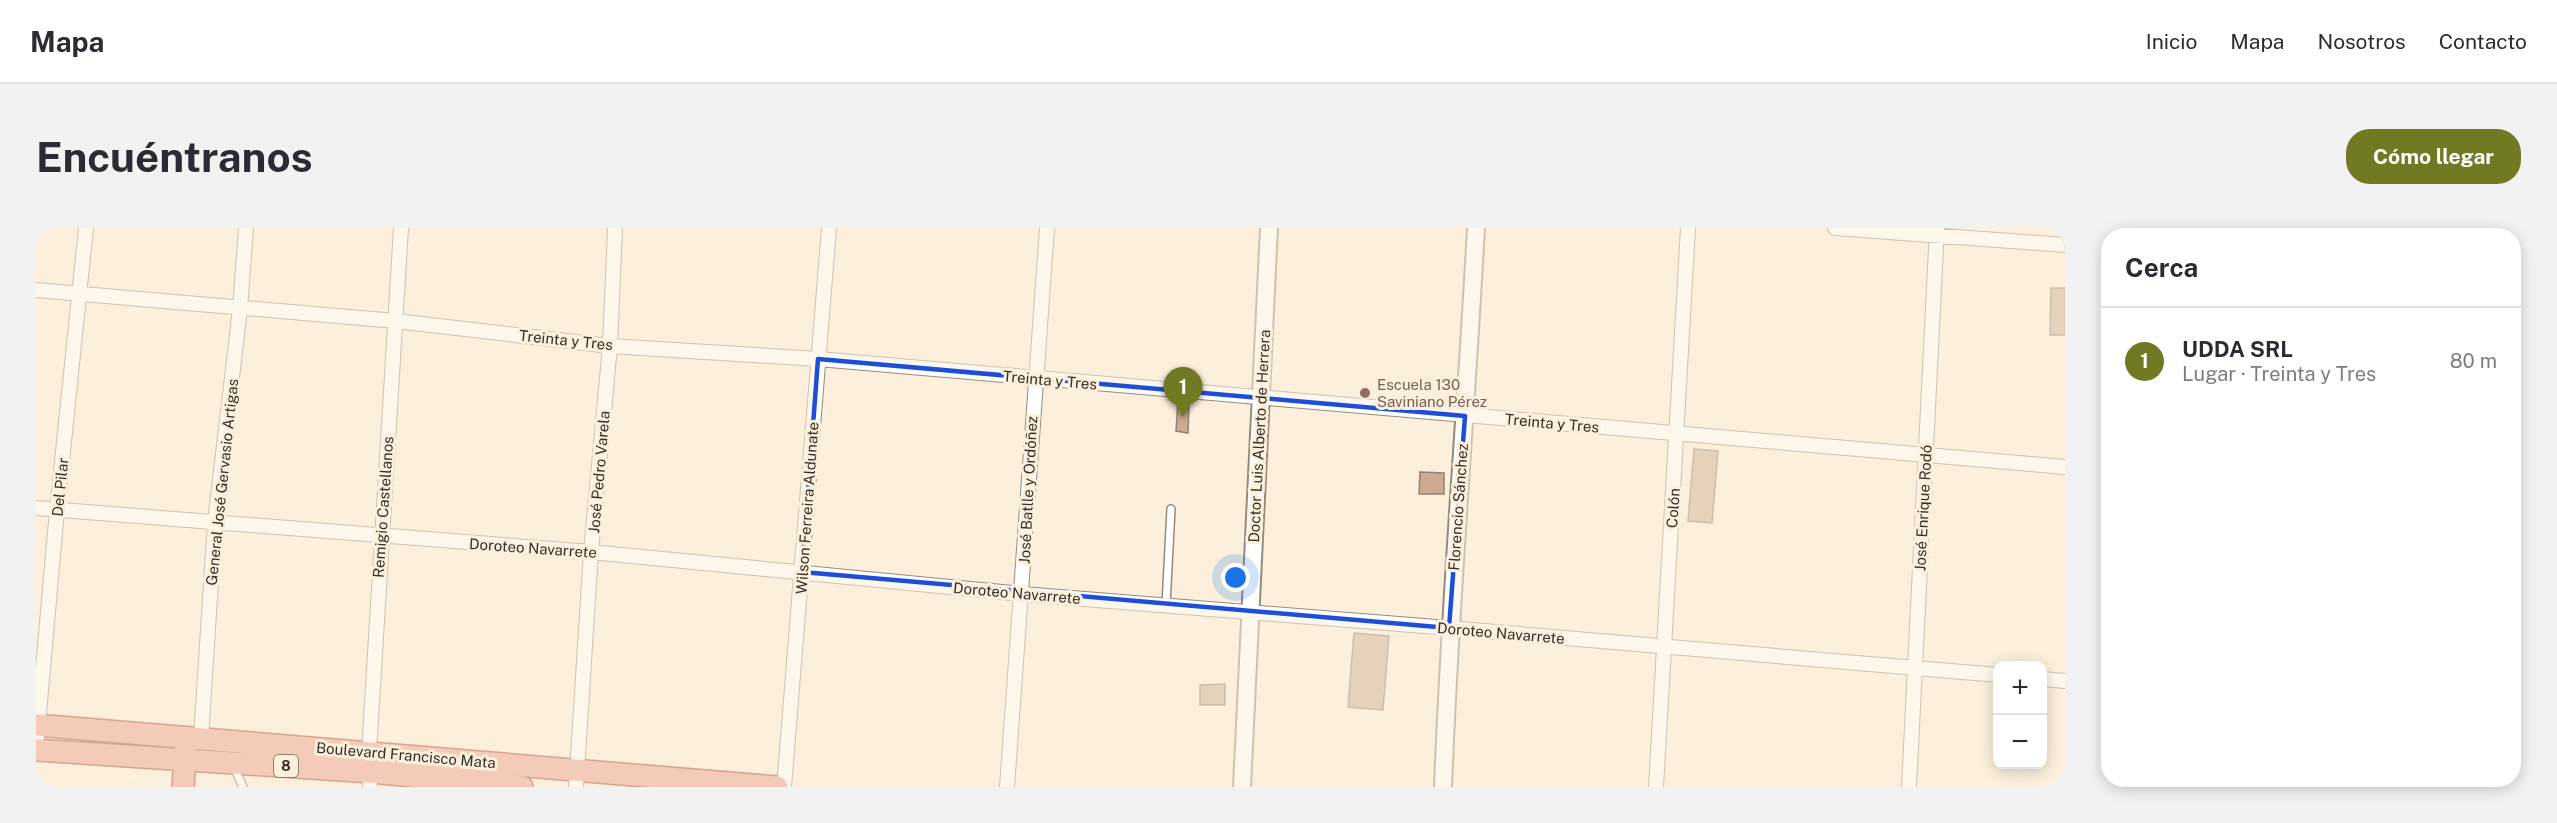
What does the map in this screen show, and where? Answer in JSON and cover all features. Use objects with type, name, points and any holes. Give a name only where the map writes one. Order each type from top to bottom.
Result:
[{"type":"main road","name":"Boulevard Francisco Mata","points":[[37,725],[194,737],[370,770],[522,787]]},
{"type":"main road","points":[[194,737],[193,760],[197,787]]},
{"type":"main road","name":"Boulevard Francisco Mata","points":[[36,749],[233,763],[777,787]]},
{"type":"main road","points":[[183,787],[193,760]]},
{"type":"street","name":"Del Pilar","points":[[36,749],[57,510],[86,228]]},
{"type":"street","name":"General José Gervasio Artigas","points":[[194,737],[215,522],[240,309],[246,228]]},
{"type":"street","name":"Remigio Castellanos","points":[[370,770],[381,537],[401,228]]},
{"type":"street","name":"José Pedro Varela","points":[[577,779],[591,552],[610,346],[615,228]]},
{"type":"street","name":"Wilson Ferreira Aldunate","points":[[784,787],[829,228]]},
{"type":"street","name":"José Batlle y Ordóñez","points":[[1007,787],[1047,228]]},
{"type":"street","name":"Doctor Luis Alberto de Herrera","points":[[1242,787],[1269,228]]},
{"type":"street","name":"Florencio Sánchez","points":[[1443,787],[1449,628],[1466,416],[1476,228]]},
{"type":"street","name":"Colón","points":[[1656,787],[1688,228]]},
{"type":"street","points":[[1835,228],[1937,232],[2065,245]]},
{"type":"street","name":"José Enrique Rodó","points":[[1909,787],[1913,668],[1927,454],[1937,232]]},
{"type":"street","name":"Treinta y Tres","points":[[36,291],[396,321],[610,346],[818,359],[2065,467]]},
{"type":"street","name":"Doroteo Navarrete","points":[[36,508],[591,552],[1022,594],[1993,675]]},
{"type":"street","points":[[2047,679],[2065,681]]},
{"type":"lane","points":[[1166,605],[1171,509]]},
{"type":"lane","points":[[233,763],[243,787]]},
{"type":"highlighted area","points":[[818,359],[1465,416],[1449,628],[802,572]]},
{"type":"building","points":[[2051,288],[2065,288],[2065,335],[2050,335]]},
{"type":"building","points":[[1178,401],[1189,403],[1188,433],[1176,431]]},
{"type":"building","points":[[1694,449],[1718,451],[1712,523],[1688,521]]},
{"type":"building","points":[[1420,472],[1444,473],[1444,494],[1419,494]]},
{"type":"building","points":[[1354,633],[1389,636],[1383,710],[1348,707]]},
{"type":"building","points":[[1225,684],[1225,705],[1200,705],[1200,685]]},
{"type":"place","name":"Escuela 130 Saviniano Pérez","points":[[1365,393]]},
{"type":"place","name":"UDDA SRL","points":[[1183,417]]}]
